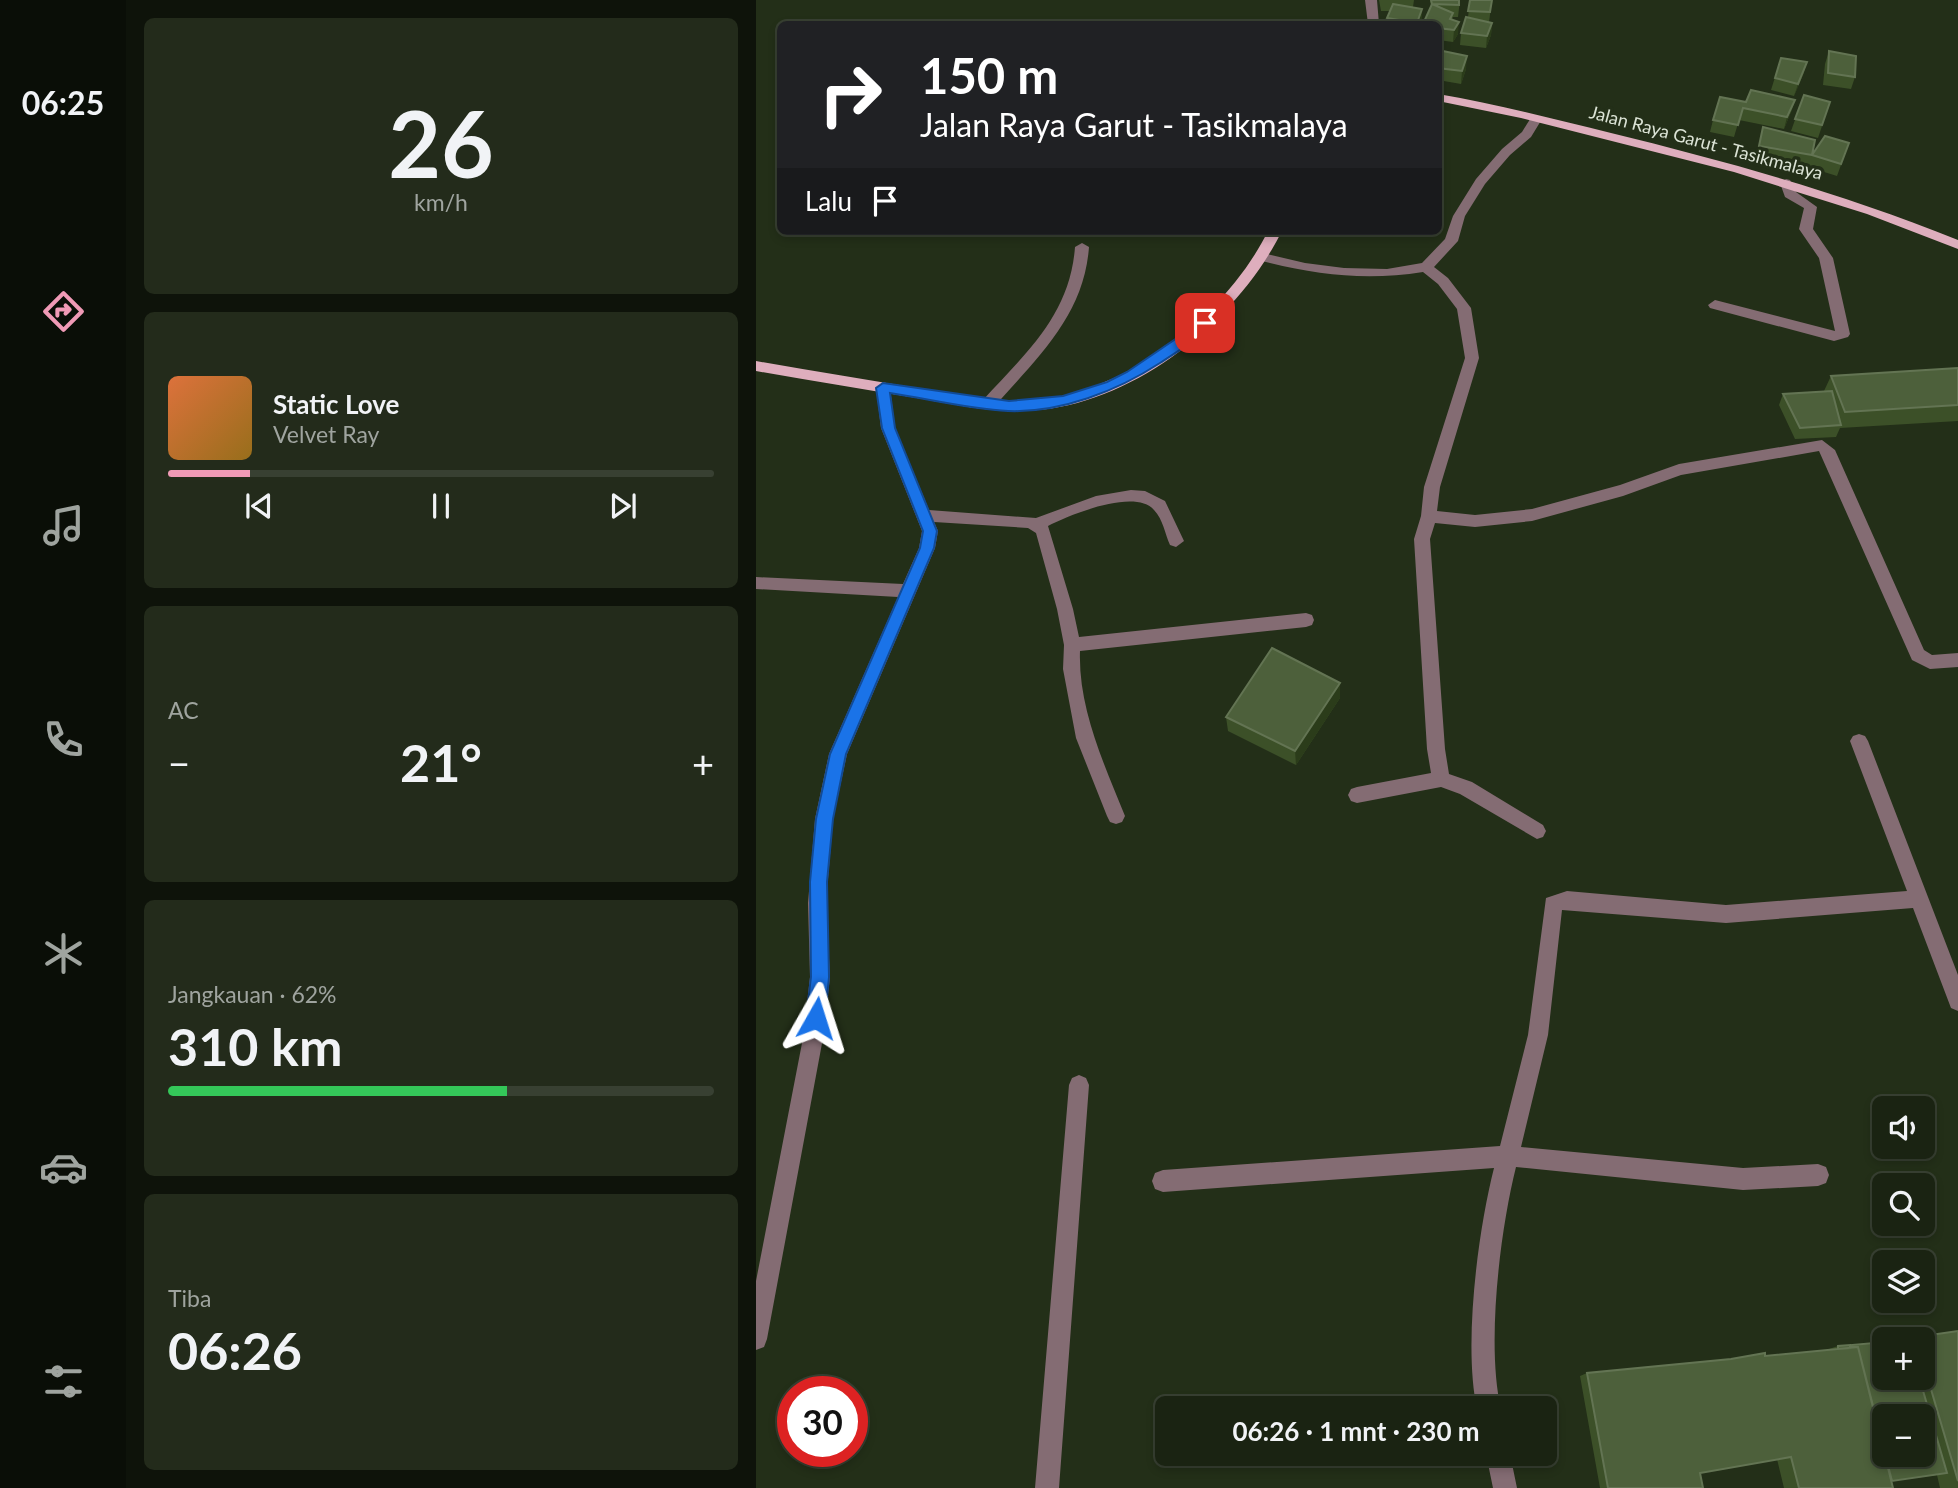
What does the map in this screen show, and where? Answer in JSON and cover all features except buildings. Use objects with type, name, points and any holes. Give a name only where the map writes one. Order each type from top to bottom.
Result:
[{"type":"main road","name":"Jalan Raya Garut - Tasikmalaya","points":[[1442,98],[1536,118],[1786,183],[1844,201],[1958,245]]},
{"type":"main road","points":[[756,366],[988,404],[1037,405],[1063,400],[1111,385],[1131,375],[1189,337],[1220,310],[1263,257],[1273,235]]},
{"type":"street","points":[[1371,0],[1374,21]]},
{"type":"street","points":[[1263,257],[1344,272],[1387,273],[1426,267],[1451,241],[1459,216],[1480,182],[1506,152],[1527,134],[1536,118]]},
{"type":"street","points":[[1716,305],[1834,335],[1843,334],[1826,258],[1806,229],[1811,207],[1790,194],[1786,183]]},
{"type":"street","points":[[988,404],[1044,340],[1062,313],[1078,279],[1082,247]]},
{"type":"street","points":[[1426,267],[1443,281],[1464,308],[1472,358],[1432,487],[1429,516],[1422,539],[1436,749],[1441,779]]},
{"type":"street","points":[[756,1339],[813,1038],[820,977],[817,903],[824,819],[838,754],[927,548],[930,531],[888,428],[883,388]]},
{"type":"street","points":[[1429,516],[1475,520],[1532,515],[1623,490],[1679,470],[1822,444],[1828,450],[1918,655],[1930,662],[1958,660]]},
{"type":"street","points":[[925,516],[1037,524],[1058,513],[1084,505],[1135,496],[1156,502],[1163,510],[1176,541]]},
{"type":"street","points":[[1037,524],[1051,550],[1072,645],[1071,669],[1085,738],[1116,816]]},
{"type":"street","points":[[756,583],[909,591]]},
{"type":"street","points":[[1072,645],[1306,620]]},
{"type":"street","points":[[1859,741],[1958,1002]]},
{"type":"street","points":[[1357,795],[1441,779],[1466,788],[1537,831]]},
{"type":"street","points":[[1486,1396],[1485,1292],[1502,1179],[1538,1035],[1553,904],[1567,900],[1726,914],[1919,899]]},
{"type":"street","points":[[1047,1488],[1079,1085]]},
{"type":"street","points":[[1163,1181],[1508,1156],[1743,1179],[1818,1175]]},
{"type":"street","points":[[1500,1466],[1505,1488]]},
{"type":"route","points":[[816,1018],[820,977],[817,903],[824,819],[838,754],[927,548],[930,531],[888,428],[883,388],[1009,406],[1063,400],[1090,393],[1131,375],[1161,357],[1205,323]]}]
